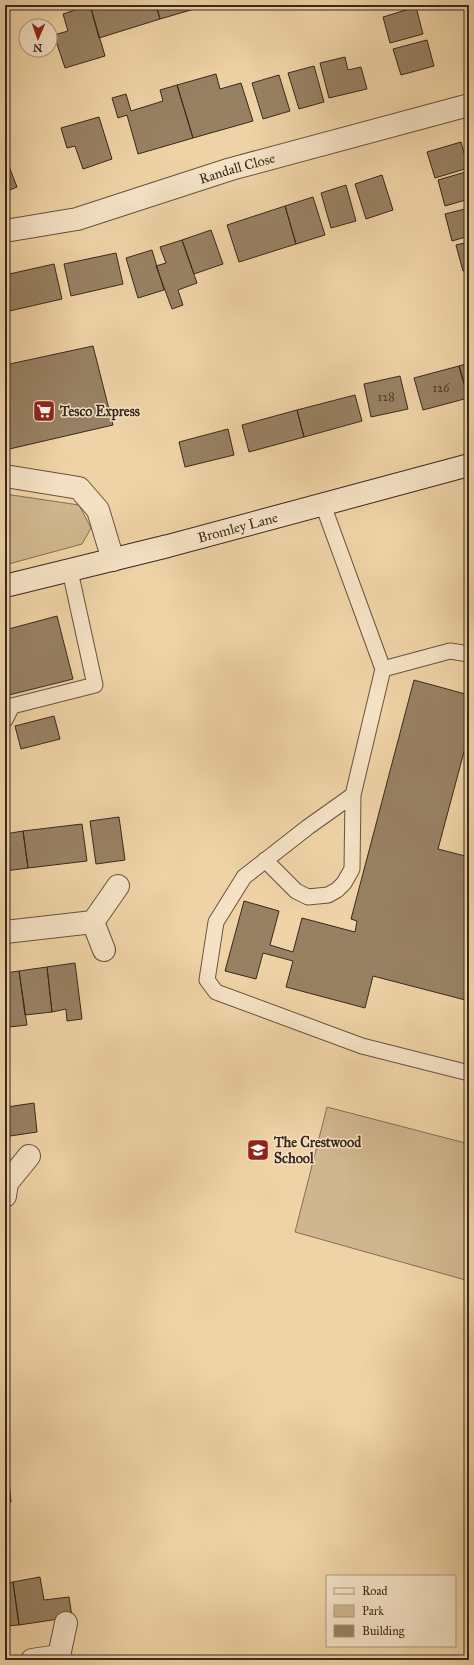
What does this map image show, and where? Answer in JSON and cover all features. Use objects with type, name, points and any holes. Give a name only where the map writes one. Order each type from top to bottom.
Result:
[{"type":"street","name":"Randall Close","points":[[5,231],[77,219],[231,169],[469,105]]},
{"type":"street","name":"Bromley Lane","points":[[5,586],[113,560],[469,465]]},
{"type":"street","points":[[5,476],[79,488],[98,510],[113,560]]},
{"type":"street","points":[[5,932],[93,922],[118,886]]},
{"type":"street","points":[[93,922],[104,950]]},
{"type":"street","points":[[6,1187],[29,1156]]},
{"type":"street","points":[[32,1660],[61,1658],[66,1623]]},
{"type":"lane","points":[[265,860],[296,891],[308,897],[328,896],[344,883],[352,869],[351,816],[353,795],[383,669],[323,505]]},
{"type":"lane","points":[[5,720],[12,706],[95,685],[70,571]]},
{"type":"lane","points":[[383,669],[450,651],[469,654]]},
{"type":"lane","points":[[353,795],[308,827],[244,877],[216,922],[207,980],[216,992],[362,1046],[469,1073]]},
{"type":"green space","points":[[5,494],[79,505],[91,528],[82,544],[5,565]]},
{"type":"green space","points":[[327,1107],[469,1144],[469,1281],[295,1232]]},
{"type":"building","points":[[90,5],[156,5],[160,19],[99,38]]},
{"type":"building","points":[[90,5],[105,56],[65,68],[58,47],[58,34],[68,31],[63,14]]},
{"type":"building","points":[[156,5],[208,5],[160,19]]},
{"type":"building","points":[[380,5],[394,5],[381,9]]},
{"type":"building","points":[[416,7],[423,34],[390,43],[383,17]]},
{"type":"building","points":[[427,40],[434,66],[401,75],[393,49]]},
{"type":"building","points":[[345,57],[348,70],[361,67],[367,89],[329,98],[320,63]]},
{"type":"building","points":[[314,66],[324,102],[299,109],[288,73]]},
{"type":"building","points":[[216,74],[220,89],[241,83],[253,121],[193,138],[177,85]]},
{"type":"building","points":[[279,75],[290,111],[263,119],[252,83]]},
{"type":"building","points":[[177,85],[193,138],[138,154],[127,115],[118,118],[112,98],[126,94],[131,111],[163,101],[160,90]]},
{"type":"building","points":[[99,117],[112,159],[83,169],[75,146],[67,148],[61,128]]},
{"type":"building","points":[[461,142],[468,168],[435,178],[427,152]]},
{"type":"building","points":[[5,156],[17,187],[5,192]]},
{"type":"building","points":[[469,171],[469,199],[445,206],[438,180]]},
{"type":"building","points":[[382,175],[393,210],[366,219],[355,184]]},
{"type":"building","points":[[346,185],[356,221],[331,228],[321,193]]},
{"type":"building","points":[[313,197],[325,235],[296,244],[285,206]]},
{"type":"building","points":[[285,206],[296,244],[239,262],[227,225]]},
{"type":"building","points":[[469,208],[469,236],[452,241],[445,214]]},
{"type":"building","points":[[211,230],[223,264],[194,274],[182,240]]},
{"type":"building","points":[[182,240],[197,283],[178,290],[183,305],[172,309],[156,266],[166,263],[160,247]]},
{"type":"building","points":[[469,242],[469,270],[463,271],[456,245]]},
{"type":"building","points":[[152,250],[164,290],[138,298],[126,258]]},
{"type":"building","points":[[116,253],[123,284],[71,296],[64,264]]},
{"type":"building","points":[[54,264],[62,299],[5,312],[5,275]]},
{"type":"building","points":[[469,275],[469,290],[465,276]]},
{"type":"building","points":[[93,346],[113,425],[5,450],[5,365]]},
{"type":"building","points":[[469,363],[469,397],[468,398],[459,366]]},
{"type":"building","points":[[459,366],[468,398],[423,410],[414,378]]},
{"type":"building","points":[[400,376],[408,409],[371,417],[364,384]]},
{"type":"building","points":[[355,395],[362,421],[304,437],[297,410]]},
{"type":"building","points":[[297,410],[304,437],[249,452],[242,425]]},
{"type":"building","points":[[228,429],[234,455],[185,467],[179,442]]},
{"type":"building","points":[[57,616],[73,679],[5,696],[5,630]]},
{"type":"building","points":[[414,680],[469,695],[469,733],[438,849],[469,857],[469,1001],[373,976],[365,1008],[286,987],[293,961],[263,953],[256,979],[225,971],[244,901],[279,911],[270,945],[293,952],[302,918],[355,932],[357,921],[351,919]]},
{"type":"building","points":[[54,716],[60,739],[21,749],[15,726]]},
{"type":"building","points":[[119,817],[125,860],[96,864],[90,821]]},
{"type":"building","points":[[82,824],[87,861],[28,868],[23,831]]},
{"type":"building","points":[[23,831],[28,868],[5,871],[5,834]]},
{"type":"building","points":[[75,963],[82,1019],[67,1021],[66,1009],[52,1012],[47,967]]},
{"type":"building","points":[[47,967],[52,1012],[25,1015],[19,971]]},
{"type":"building","points":[[19,971],[27,1025],[9,1027],[7,1018],[5,1018],[5,973]]},
{"type":"building","points":[[34,1103],[37,1132],[10,1136],[7,1107]]},
{"type":"building","points":[[5,1472],[8,1472],[11,1502],[5,1503]]},
{"type":"building","points":[[40,1577],[44,1600],[69,1597],[72,1617],[19,1625],[13,1582]]},
{"type":"building","points":[[13,1582],[19,1625],[5,1626],[5,1583]]},
{"type":"place","name":"Tesco Express","points":[[44,411]]},
{"type":"place","name":"The Crestwood School","points":[[258,1150]]}]
